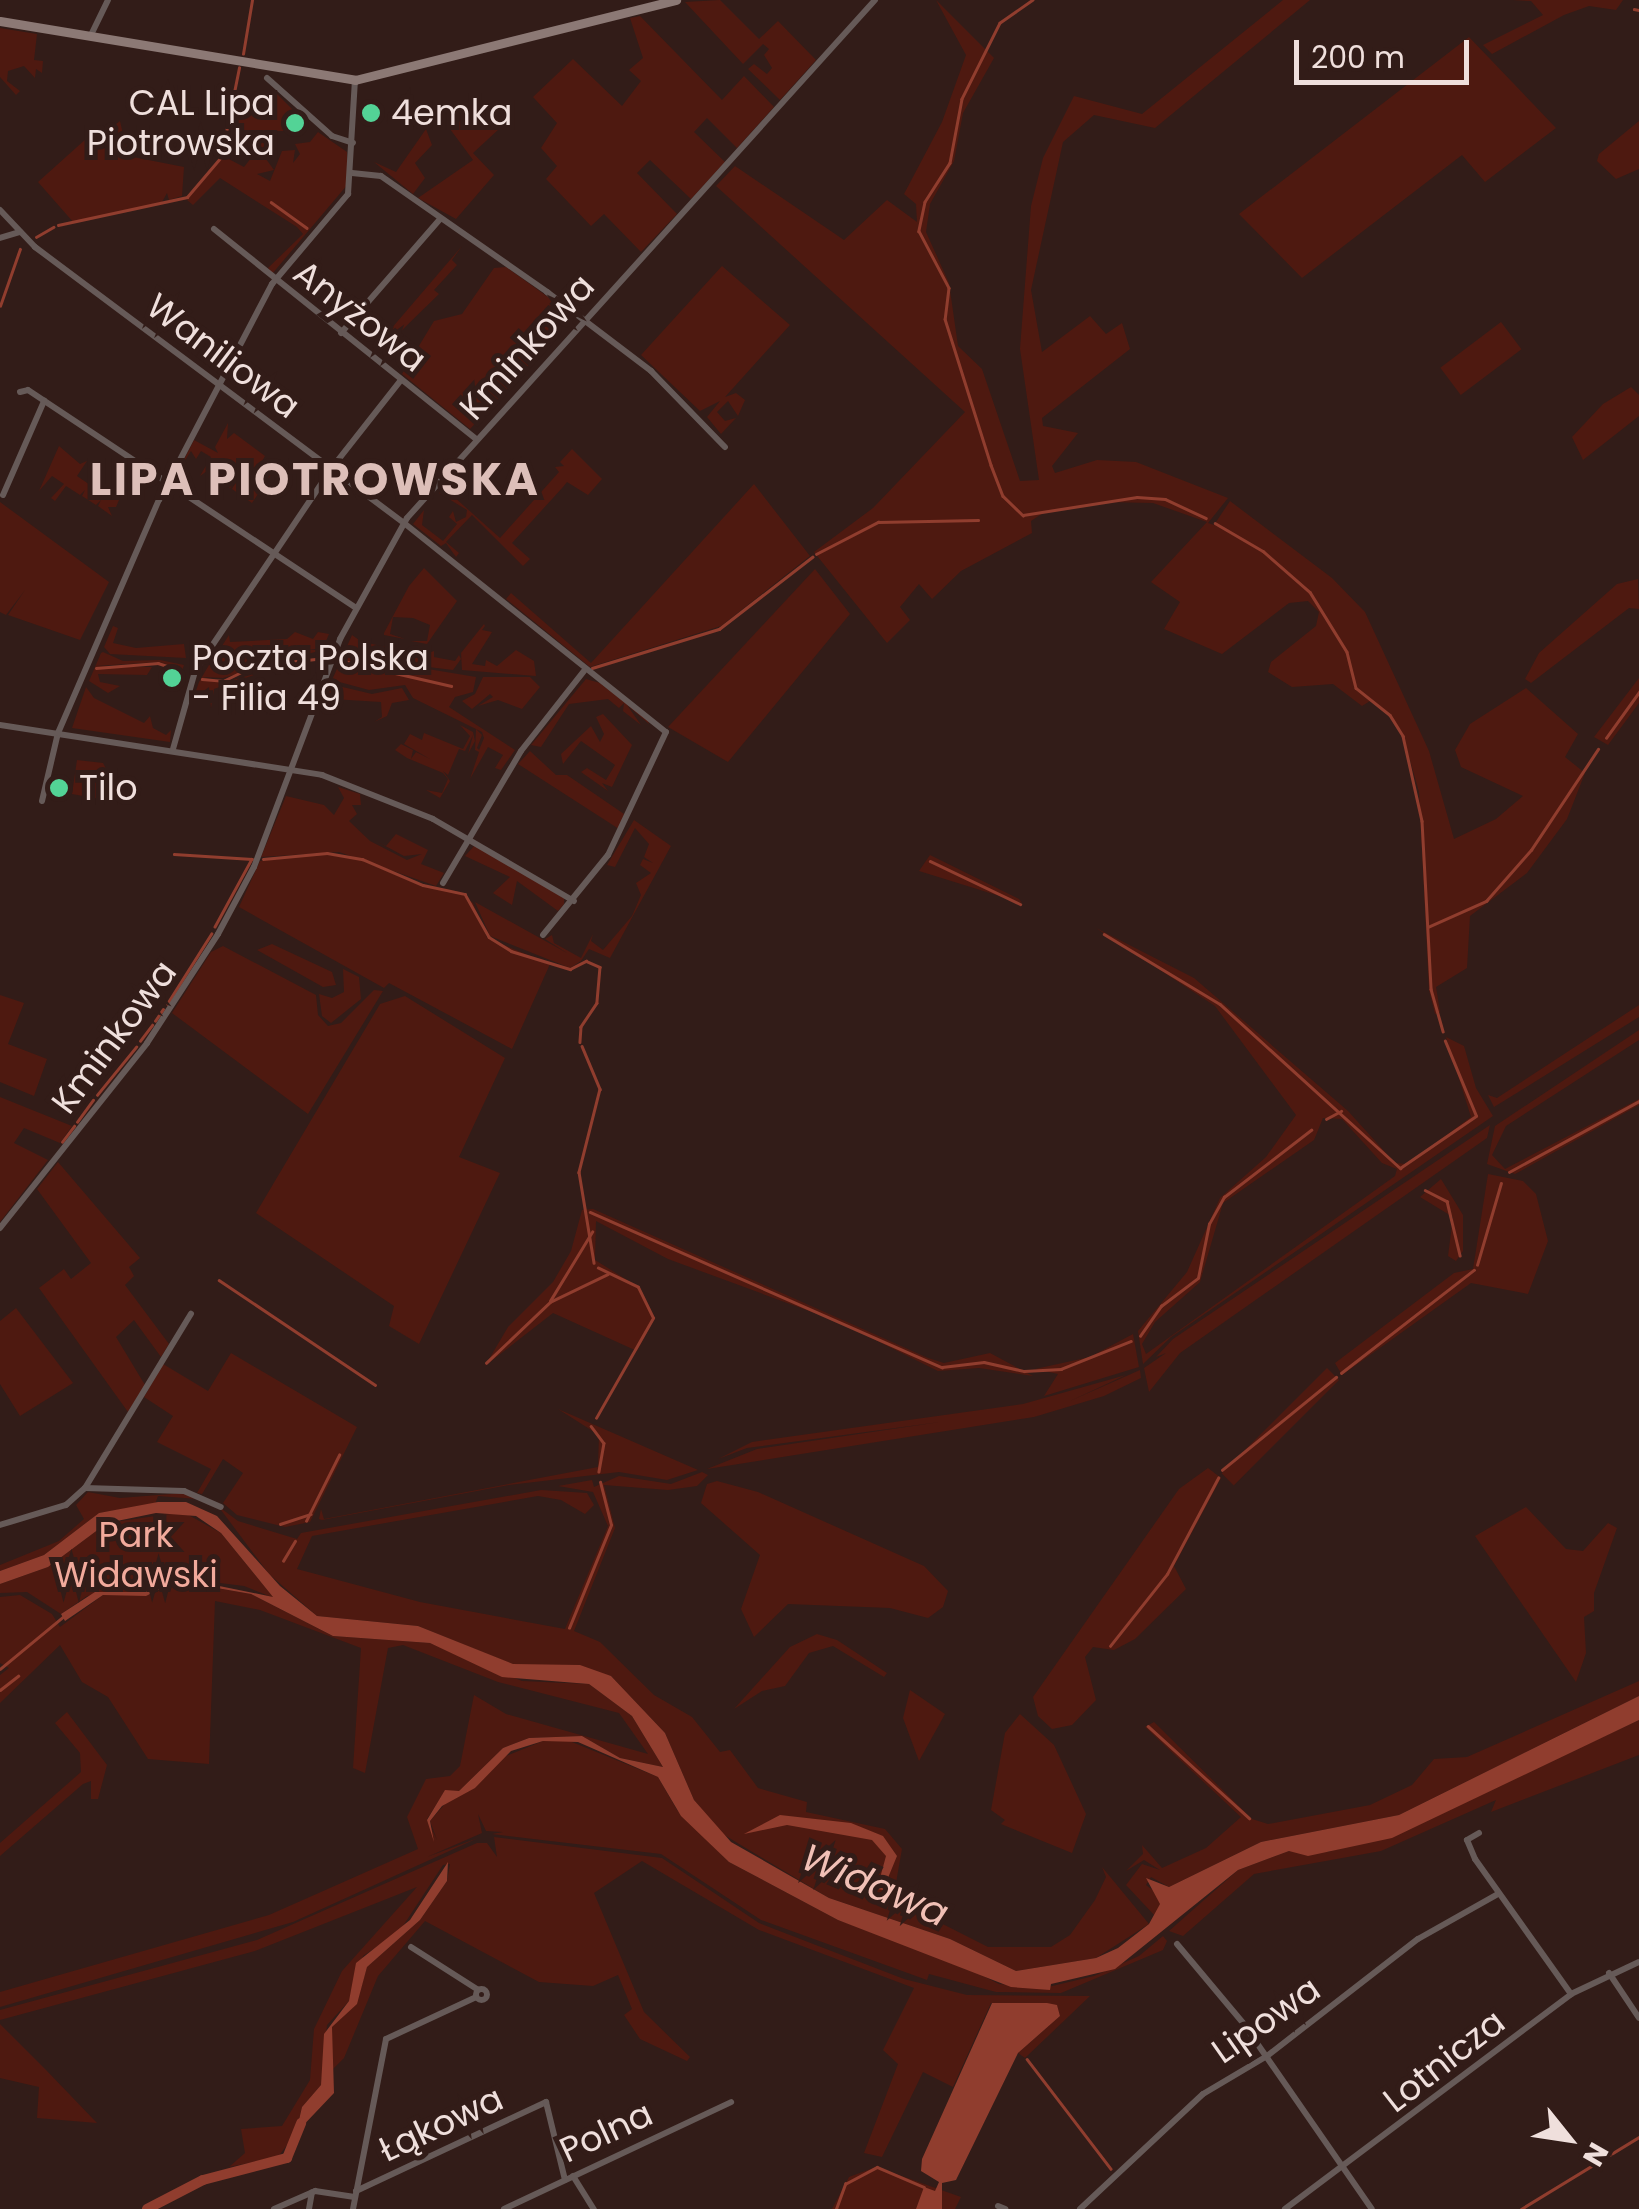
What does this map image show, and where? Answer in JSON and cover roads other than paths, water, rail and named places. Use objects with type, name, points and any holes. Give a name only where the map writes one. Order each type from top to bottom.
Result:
[{"type":"main road","points":[[0,21],[355,80],[676,0]]},
{"type":"street","points":[[90,36],[108,0]]},
{"type":"street","name":"Kminkowa","points":[[0,1228],[147,1042],[209,949],[254,867],[290,767],[356,608],[404,523],[875,0]]},
{"type":"street","points":[[267,78],[332,136],[353,144]]},
{"type":"street","points":[[42,801],[58,733],[168,484],[275,280],[346,198],[352,173],[355,80]]},
{"type":"street","points":[[352,173],[377,174],[584,319],[648,368],[725,447]]},
{"type":"street","name":"Waniliowa","points":[[0,210],[31,243],[404,523],[584,672],[666,732],[620,835],[574,901]]},
{"type":"street","points":[[342,333],[440,219]]},
{"type":"street","name":"Anyżowa","points":[[214,229],[476,440]]},
{"type":"street","points":[[0,238],[20,232]]},
{"type":"street","points":[[173,750],[189,682],[331,469],[401,380]]},
{"type":"street","points":[[20,392],[25,388],[356,608]]},
{"type":"street","points":[[3,495],[44,401]]},
{"type":"street","points":[[443,882],[521,751],[584,672]]},
{"type":"street","points":[[0,725],[290,767],[376,794],[468,838],[574,901],[543,935]]},
{"type":"street","points":[[0,1525],[66,1504],[85,1488],[191,1314]]},
{"type":"street","points":[[85,1488],[184,1491],[220,1507]]},
{"type":"street","points":[[1479,1833],[1467,1840],[1498,1894],[1572,1994]]},
{"type":"street","name":"Lipowa","points":[[1080,2209],[1203,2094],[1262,2058],[1418,1939],[1498,1894]]},
{"type":"street","points":[[1176,1944],[1372,2209]]},
{"type":"street","points":[[352,2209],[386,2039],[477,1993],[411,1947]]},
{"type":"street","name":"Lotnicza","points":[[1284,2209],[1344,2169],[1572,1994],[1609,1973],[1639,1962]]},
{"type":"street","points":[[1609,1973],[1639,2018]]},
{"type":"street","name":"Łąkowa","points":[[312,2192],[355,2194],[546,2102],[569,2178]]},
{"type":"street","name":"Polna","points":[[504,2209],[519,2206],[569,2178],[731,2102]]},
{"type":"street","points":[[569,2178],[594,2209]]},
{"type":"street","points":[[274,2209],[312,2192]]},
{"type":"street","points":[[310,2209],[312,2192]]},
{"type":"waterway","points":[[243,54],[252,0]]},
{"type":"waterway","points":[[1033,0],[1000,23],[962,99],[950,163],[925,202],[919,231],[949,288],[945,319],[991,465],[1003,496],[1023,515],[1137,497],[1165,499],[1206,518]]},
{"type":"waterway","points":[[1634,9],[1639,10]]},
{"type":"waterway","points":[[58,225],[187,197],[221,157],[239,68]]},
{"type":"waterway","points":[[271,202],[307,228]]},
{"type":"waterway","points":[[36,237],[53,227]]},
{"type":"waterway","points":[[0,306],[20,249]]},
{"type":"waterway","points":[[816,554],[878,522],[978,520]]},
{"type":"waterway","points":[[1215,523],[1263,551],[1310,592],[1347,652],[1356,688],[1390,715],[1403,736],[1422,821],[1431,989],[1443,1031]]},
{"type":"waterway","points":[[592,668],[719,629],[812,557]]},
{"type":"waterway","points":[[259,665],[325,658]]},
{"type":"waterway","points":[[343,661],[451,686]]},
{"type":"waterway","points":[[96,668],[158,663],[180,670]]},
{"type":"waterway","points":[[202,679],[223,681],[252,667]]},
{"type":"waterway","points":[[1606,738],[1639,692]]},
{"type":"waterway","points":[[1428,927],[1486,901],[1531,850],[1598,749]]},
{"type":"waterway","points":[[263,859],[327,853],[362,859],[423,885],[465,894],[489,937],[511,951],[570,969],[586,961],[600,967],[597,1003],[581,1027],[580,1042]]},
{"type":"waterway","points":[[174,854],[252,859],[215,927]]},
{"type":"waterway","points":[[930,861],[1020,904]]},
{"type":"waterway","points":[[167,1004],[211,934]]},
{"type":"waterway","points":[[1104,934],[1220,1004],[1400,1168],[1476,1116],[1445,1041]]},
{"type":"waterway","points":[[155,1021],[163,1009]]},
{"type":"waterway","points":[[140,1041],[152,1025]]},
{"type":"waterway","points":[[582,1046],[600,1089],[579,1172],[594,1263]]},
{"type":"waterway","points":[[97,1095],[136,1047]]},
{"type":"waterway","points":[[77,1122],[93,1100]]},
{"type":"waterway","points":[[1509,1172],[1639,1101]]},
{"type":"waterway","points":[[1326,1119],[1341,1111]]},
{"type":"waterway","points":[[62,1142],[74,1126]]},
{"type":"waterway","points":[[1140,1336],[1161,1306],[1198,1278],[1209,1224],[1224,1197],[1311,1130]]},
{"type":"waterway","points":[[1477,1265],[1501,1183]]},
{"type":"waterway","points":[[1425,1190],[1447,1201],[1460,1255]]},
{"type":"waterway","points":[[590,1212],[942,1367],[984,1362],[1024,1371],[1061,1369],[1131,1341]]},
{"type":"waterway","points":[[550,1301],[592,1232]]},
{"type":"waterway","points":[[596,1418],[653,1318],[638,1287],[598,1268]]},
{"type":"waterway","points":[[1341,1373],[1474,1270]]},
{"type":"waterway","points":[[486,1363],[550,1302],[608,1274]]},
{"type":"waterway","points":[[219,1280],[375,1385]]},
{"type":"waterway","points":[[1222,1470],[1336,1377]]},
{"type":"waterway","points":[[591,1426],[604,1443],[599,1472]]},
{"type":"waterway","points":[[306,1521],[339,1455]]},
{"type":"waterway","points":[[1110,1646],[1167,1574],[1218,1478]]},
{"type":"waterway","points":[[569,1628],[611,1525],[600,1482]]},
{"type":"waterway","points":[[280,1524],[310,1514]]},
{"type":"waterway","points":[[283,1561],[295,1541]]},
{"type":"waterway","points":[[0,1669],[64,1616]]},
{"type":"waterway","points":[[0,1690],[18,1676]]},
{"type":"waterway","points":[[1148,1726],[1249,1818]]},
{"type":"waterway","points":[[1027,2059],[1111,2169]]},
{"type":"waterway","points":[[147,2209],[203,2180],[287,2158],[301,2123]]},
{"type":"waterway","points":[[1521,2209],[1639,2137]]},
{"type":"waterway","points":[[836,2209],[845,2184],[877,2167],[924,2187]]},
{"type":"place","name":"4emka","points":[[371,113]]},
{"type":"place","name":"CAL Lipa Piotrowska","points":[[295,123]]},
{"type":"place","name":"Poczta Polska - Filia 49","points":[[172,678]]},
{"type":"place","name":"Tilo","points":[[59,788]]},
{"type":"district","name":"LIPA PIOTROWSKA","points":[[315,480]]},
{"type":"park label","name":"Park Widawski","points":[[136,1555]]},
{"type":"water label","name":"Widawa","points":[[875,1885]]}]
